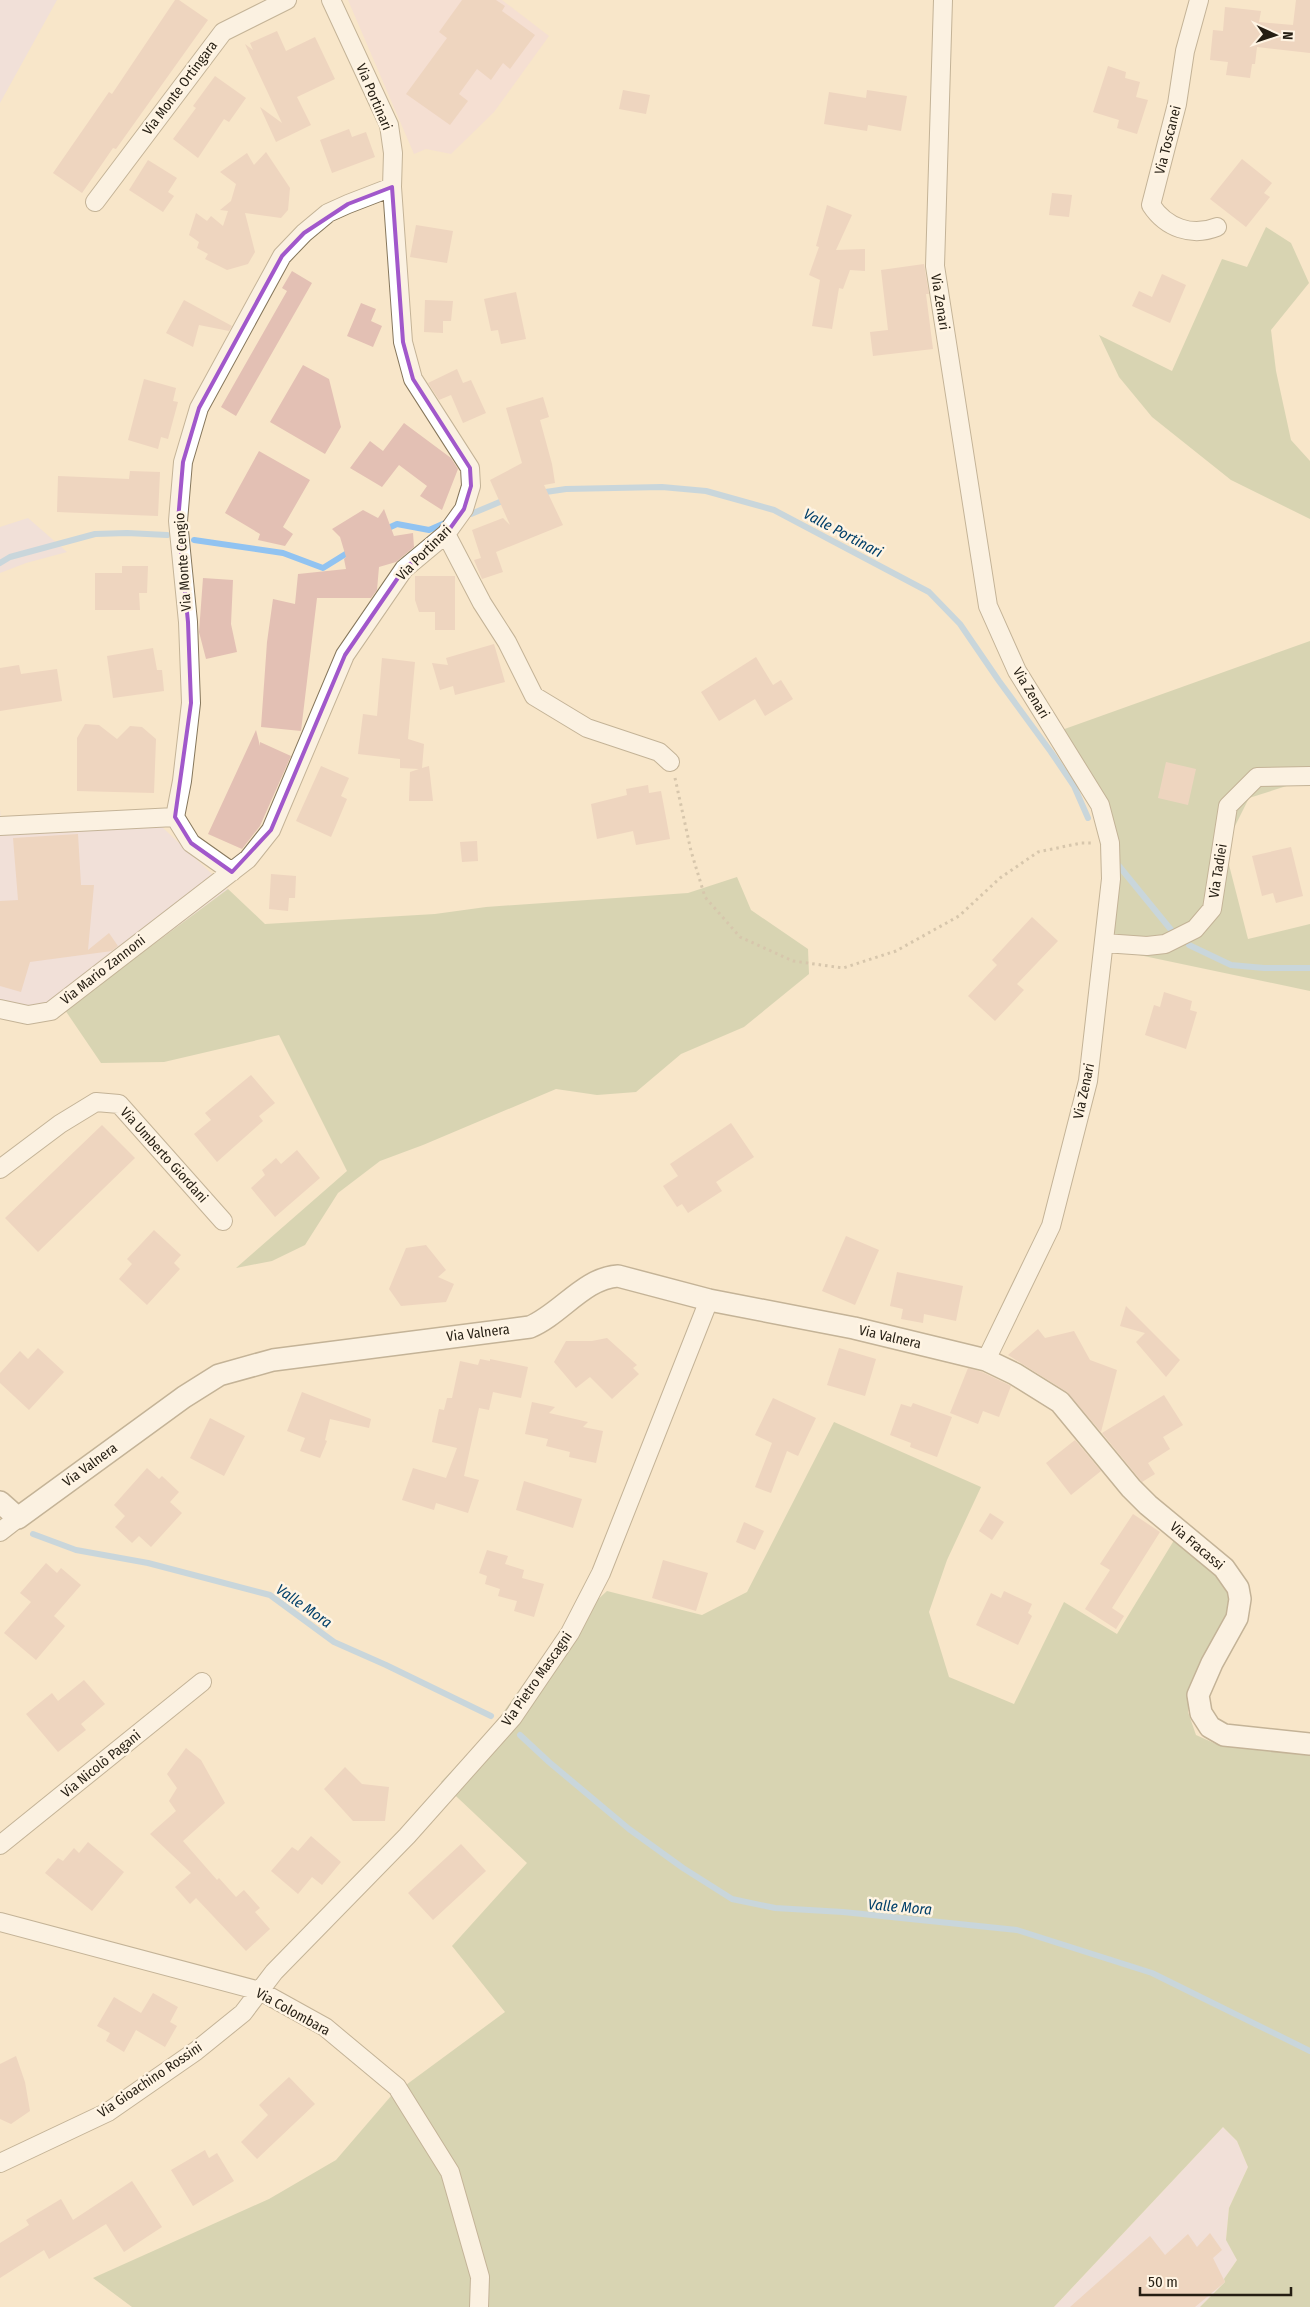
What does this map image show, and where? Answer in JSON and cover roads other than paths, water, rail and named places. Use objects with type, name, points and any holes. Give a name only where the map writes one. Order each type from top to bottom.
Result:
[{"type":"street","name":"Via Monte Ortingara","points":[[95,202],[223,32],[287,0]]},
{"type":"street","name":"Via Portinari","points":[[172,916],[248,860],[271,830],[346,655],[404,569],[446,534],[464,510],[471,486],[470,468],[413,379],[403,342],[392,187],[393,153],[389,125],[331,0]]},
{"type":"street","name":"Via Zenari","points":[[943,0],[935,266],[988,606],[1017,671],[1100,805],[1110,843],[1111,879],[1088,1081],[1051,1226],[986,1360]]},
{"type":"street","name":"Via Toscanei","points":[[1199,0],[1185,51],[1177,104],[1151,205],[1169,225],[1197,231],[1217,227]]},
{"type":"street","name":"Via Monte Cengio","points":[[175,817],[182,781],[190,703],[189,630],[178,521],[183,462],[199,408],[282,256],[304,233],[328,213],[392,187]]},
{"type":"street","points":[[446,534],[482,603],[507,642],[534,696],[587,728],[659,752],[670,762]]},
{"type":"street","name":"Via Tadiei","points":[[1104,943],[1147,946],[1165,944],[1195,929],[1212,909],[1228,806],[1257,777],[1310,776]]},
{"type":"street","points":[[0,826],[175,817],[191,842],[232,872]]},
{"type":"street","name":"Via Mario Zannoni","points":[[0,1009],[28,1015],[51,1011],[172,916]]},
{"type":"street","name":"Via Umberto Giordani","points":[[0,1169],[60,1124],[96,1102],[119,1104],[223,1221]]},
{"type":"street","name":"Via Valnera","points":[[18,1518],[184,1397],[219,1375],[273,1360],[530,1327],[544,1321],[591,1284],[606,1277],[618,1276],[709,1300],[854,1328],[986,1360]]},
{"type":"street","name":"Via Pietro Mascagni","points":[[260,1991],[274,1972],[407,1836],[513,1717],[570,1633],[600,1573],[709,1300]]},
{"type":"street","name":"Via Fracassi","points":[[986,1360],[1016,1374],[1060,1402],[1131,1488],[1148,1505],[1224,1568],[1238,1588],[1240,1599],[1237,1618],[1212,1663],[1198,1695],[1201,1714],[1210,1727],[1224,1735],[1310,1744]]},
{"type":"street","points":[[0,1502],[18,1518],[0,1532]]},
{"type":"street","name":"Via Nicolò Pagani","points":[[0,1845],[202,1682]]},
{"type":"street","name":"Via Colombara","points":[[0,1922],[260,1991],[325,2027],[397,2087],[450,2172],[480,2277],[479,2307]]},
{"type":"street","name":"Via Gioachino Rossini","points":[[0,2162],[108,2112],[196,2051],[243,2013],[260,1991]]},
{"type":"waterway","name":"Valle Portinari","points":[[539,493],[566,489],[662,487],[706,491],[774,510],[929,592],[960,624],[1051,752],[1074,786],[1088,818]]},
{"type":"waterway","name":"Valle Portinari","points":[[471,514],[507,499]]},
{"type":"waterway","name":"Valle Portinari","points":[[384,530],[397,524],[429,530],[445,523]]},
{"type":"waterway","name":"Valle Portinari","points":[[0,563],[10,557],[95,534],[167,535]]},
{"type":"waterway","name":"Valle Portinari","points":[[194,540],[283,553],[323,568],[352,550]]},
{"type":"waterway","name":"Valle Portinari","points":[[1119,866],[1172,931]]},
{"type":"waterway","name":"Valle Portinari","points":[[1189,945],[1231,965],[1264,968],[1310,968]]},
{"type":"waterway","name":"Valle Mora","points":[[33,1534],[76,1550],[148,1563],[270,1595],[334,1642],[491,1716]]},
{"type":"waterway","name":"Valle Mora","points":[[520,1735],[549,1762],[629,1829],[683,1868],[732,1899],[775,1908],[843,1912],[1017,1930],[1152,1973],[1310,2051]]}]
